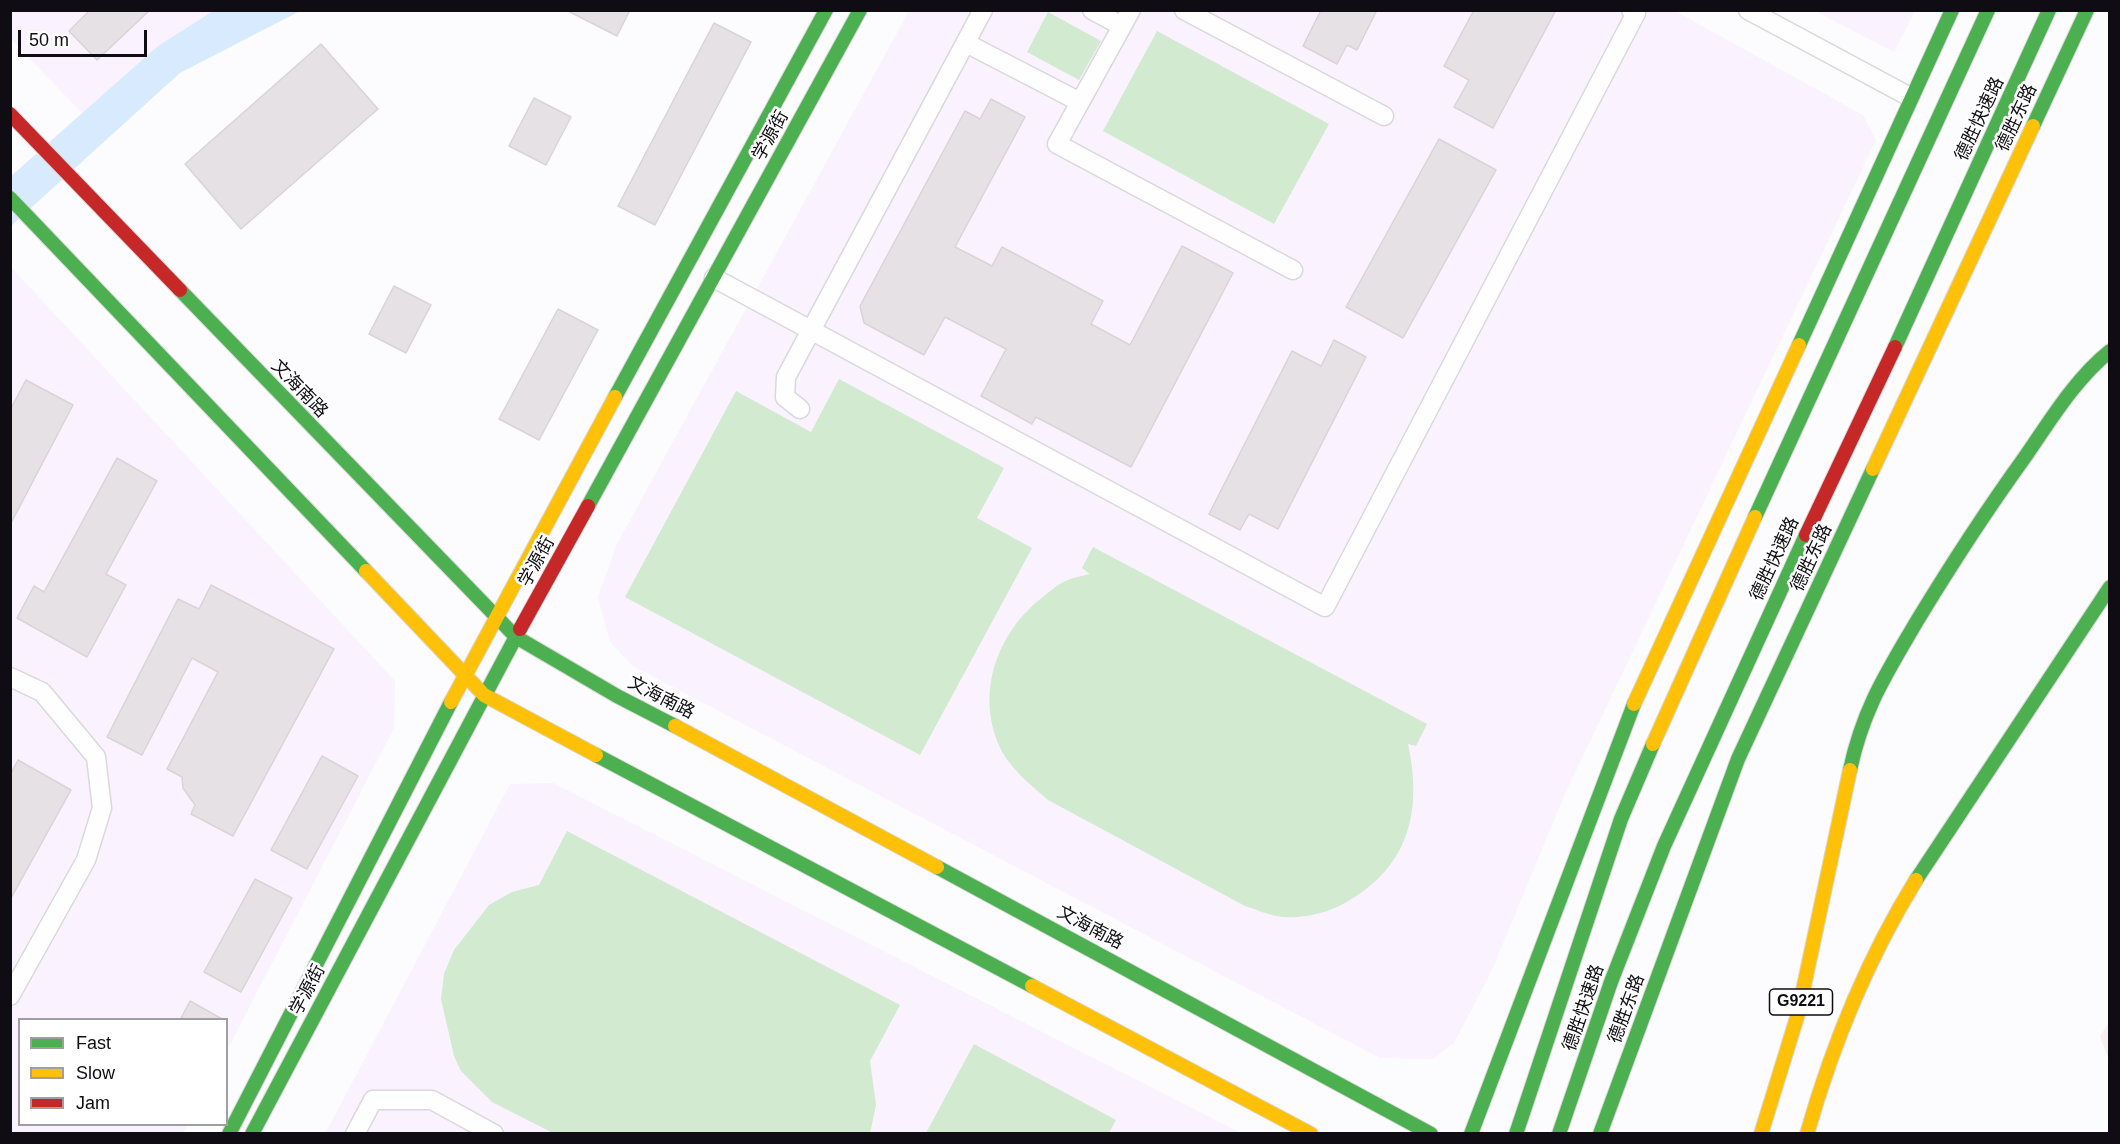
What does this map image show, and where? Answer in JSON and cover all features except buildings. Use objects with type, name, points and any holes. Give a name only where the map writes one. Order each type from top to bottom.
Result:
[{"type":"main road","points":[[229,1134],[496,616],[826,10]]},
{"type":"main road","name":"学源街","points":[[252,1134],[484,695],[860,10]]},
{"type":"main road","points":[[1471,1134],[1631,710],[1910,97],[1952,10]]},
{"type":"main road","name":"德胜快速路","points":[[1516,1134],[1621,819],[1694,649],[1864,274],[1988,10]]},
{"type":"main road","name":"德胜快速路","points":[[1559,1134],[1611,982],[1664,846],[1734,688],[1919,295],[2049,10]]},
{"type":"main road","name":"德胜东路","points":[[1600,1134],[1738,759],[2087,10]]},
{"type":"main road","points":[[2047,96],[2067,21]]},
{"type":"main road","name":"文海南路","points":[[10,114],[69,178],[516,637],[617,696],[1431,1134]]},
{"type":"main road","points":[[10,198],[484,695],[1311,1134]]},
{"type":"main road","name":"G9221","points":[[1761,1134],[1798,1014],[1857,738],[1872,698],[1965,541],[2059,409],[2095,363],[2109,351]]},
{"type":"main road","name":"G9221","points":[[1807,1134],[1824,1075],[1854,1002],[1892,920],[1948,828],[2109,587]]},
{"type":"street","points":[[800,409],[785,397],[786,377],[983,10]]},
{"type":"street","points":[[1092,10],[1126,18],[1058,144],[1293,270]]},
{"type":"street","points":[[1184,10],[1384,116]]},
{"type":"street","points":[[714,278],[1325,607],[1636,13],[1631,10]]},
{"type":"street","points":[[1748,10],[1910,97]]},
{"type":"street","points":[[966,43],[1080,102]]},
{"type":"street","points":[[10,677],[42,692],[96,757],[102,808],[86,860],[10,996]]},
{"type":"street","points":[[355,1134],[372,1100],[432,1100],[494,1134]]},
{"type":"shaded area","points":[[11,11],[213,11],[158,46],[83,114],[11,39]]},
{"type":"shaded area","points":[[909,11],[1675,11],[1863,115],[1876,140],[1564,796],[1492,970],[1454,1043],[1433,1059],[1380,1058],[633,666],[610,642],[598,597],[617,544]]},
{"type":"shaded area","points":[[1815,11],[1915,11],[1894,52]]},
{"type":"shaded area","points":[[10,266],[395,681],[394,728],[228,1048],[228,1018],[18,1018],[18,1126],[187,1126],[183,1133],[11,1133]]},
{"type":"shaded area","points":[[553,783],[1241,1133],[325,1134],[510,784]]},
{"type":"shaded area","points":[[2109,1022],[2109,1060],[2100,1037]]},
{"type":"green space","points":[[1048,12],[1101,41],[1079,80],[1027,52]]},
{"type":"green space","points":[[1157,31],[1329,124],[1274,224],[1103,131]]},
{"type":"green space","points":[[839,379],[1004,468],[977,518],[1032,548],[920,755],[625,597],[736,391],[811,432]]},
{"type":"green space","points":[[1093,547],[1427,724],[1416,746],[1408,744],[1413,793],[1411,816],[1405,837],[1396,856],[1383,874],[1365,890],[1336,908],[1302,917],[1276,916],[1245,906],[1048,800],[1010,764],[996,738],[991,716],[990,695],[999,653],[1022,616],[1038,601],[1064,582],[1090,574],[1082,568]]},
{"type":"green space","points":[[567,831],[900,1005],[870,1061],[876,1105],[870,1133],[553,1133],[492,1102],[461,1071],[454,1056],[441,999],[444,974],[454,950],[489,905],[512,892],[539,885]]},
{"type":"green space","points":[[974,1044],[1116,1120],[1109,1133],[926,1133]]},
{"type":"water","points":[[213,11],[300,11],[180,73],[11,226],[10,177],[158,46]]},
{"type":"traffic: fast","points":[[615,397],[826,10]]},
{"type":"traffic: fast","points":[[588,506],[860,10]]},
{"type":"traffic: fast","points":[[1799,345],[1952,10]]},
{"type":"traffic: fast","points":[[1755,517],[1988,10]]},
{"type":"traffic: fast","points":[[1895,347],[2049,10]]},
{"type":"traffic: fast","points":[[2033,126],[2087,10]]},
{"type":"traffic: fast","points":[[10,198],[366,571]]},
{"type":"traffic: fast","points":[[180,290],[516,637],[617,696],[675,726]]},
{"type":"traffic: fast","points":[[1850,770],[1855,748],[1877,692],[1930,600],[1983,518],[2064,401],[2085,374],[2110,351]]},
{"type":"traffic: fast","points":[[1600,1134],[1738,759],[1873,469]]},
{"type":"traffic: fast","points":[[1559,1134],[1611,982],[1664,846],[1806,535]]},
{"type":"traffic: fast","points":[[1916,880],[2110,587]]},
{"type":"traffic: fast","points":[[252,1134],[520,629]]},
{"type":"traffic: fast","points":[[229,1134],[451,702]]},
{"type":"traffic: fast","points":[[1471,1134],[1634,704]]},
{"type":"traffic: fast","points":[[1516,1134],[1621,819],[1653,744]]},
{"type":"traffic: fast","points":[[596,755],[1032,986]]},
{"type":"traffic: fast","points":[[937,867],[1431,1134]]},
{"type":"traffic: slow","points":[[1873,469],[2033,126]]},
{"type":"traffic: slow","points":[[1634,704],[1799,345]]},
{"type":"traffic: slow","points":[[451,702],[615,397]]},
{"type":"traffic: slow","points":[[1653,744],[1755,517]]},
{"type":"traffic: slow","points":[[366,571],[484,695],[596,755]]},
{"type":"traffic: slow","points":[[675,726],[937,867]]},
{"type":"traffic: slow","points":[[1761,1134],[1798,1014],[1850,770]]},
{"type":"traffic: slow","points":[[1807,1134],[1828,1068],[1853,1003],[1882,940],[1916,880]]},
{"type":"traffic: slow","points":[[1032,986],[1311,1134]]},
{"type":"traffic: jam","points":[[10,114],[180,290]]},
{"type":"traffic: jam","points":[[1806,535],[1895,347]]},
{"type":"traffic: jam","points":[[520,629],[588,506]]}]
